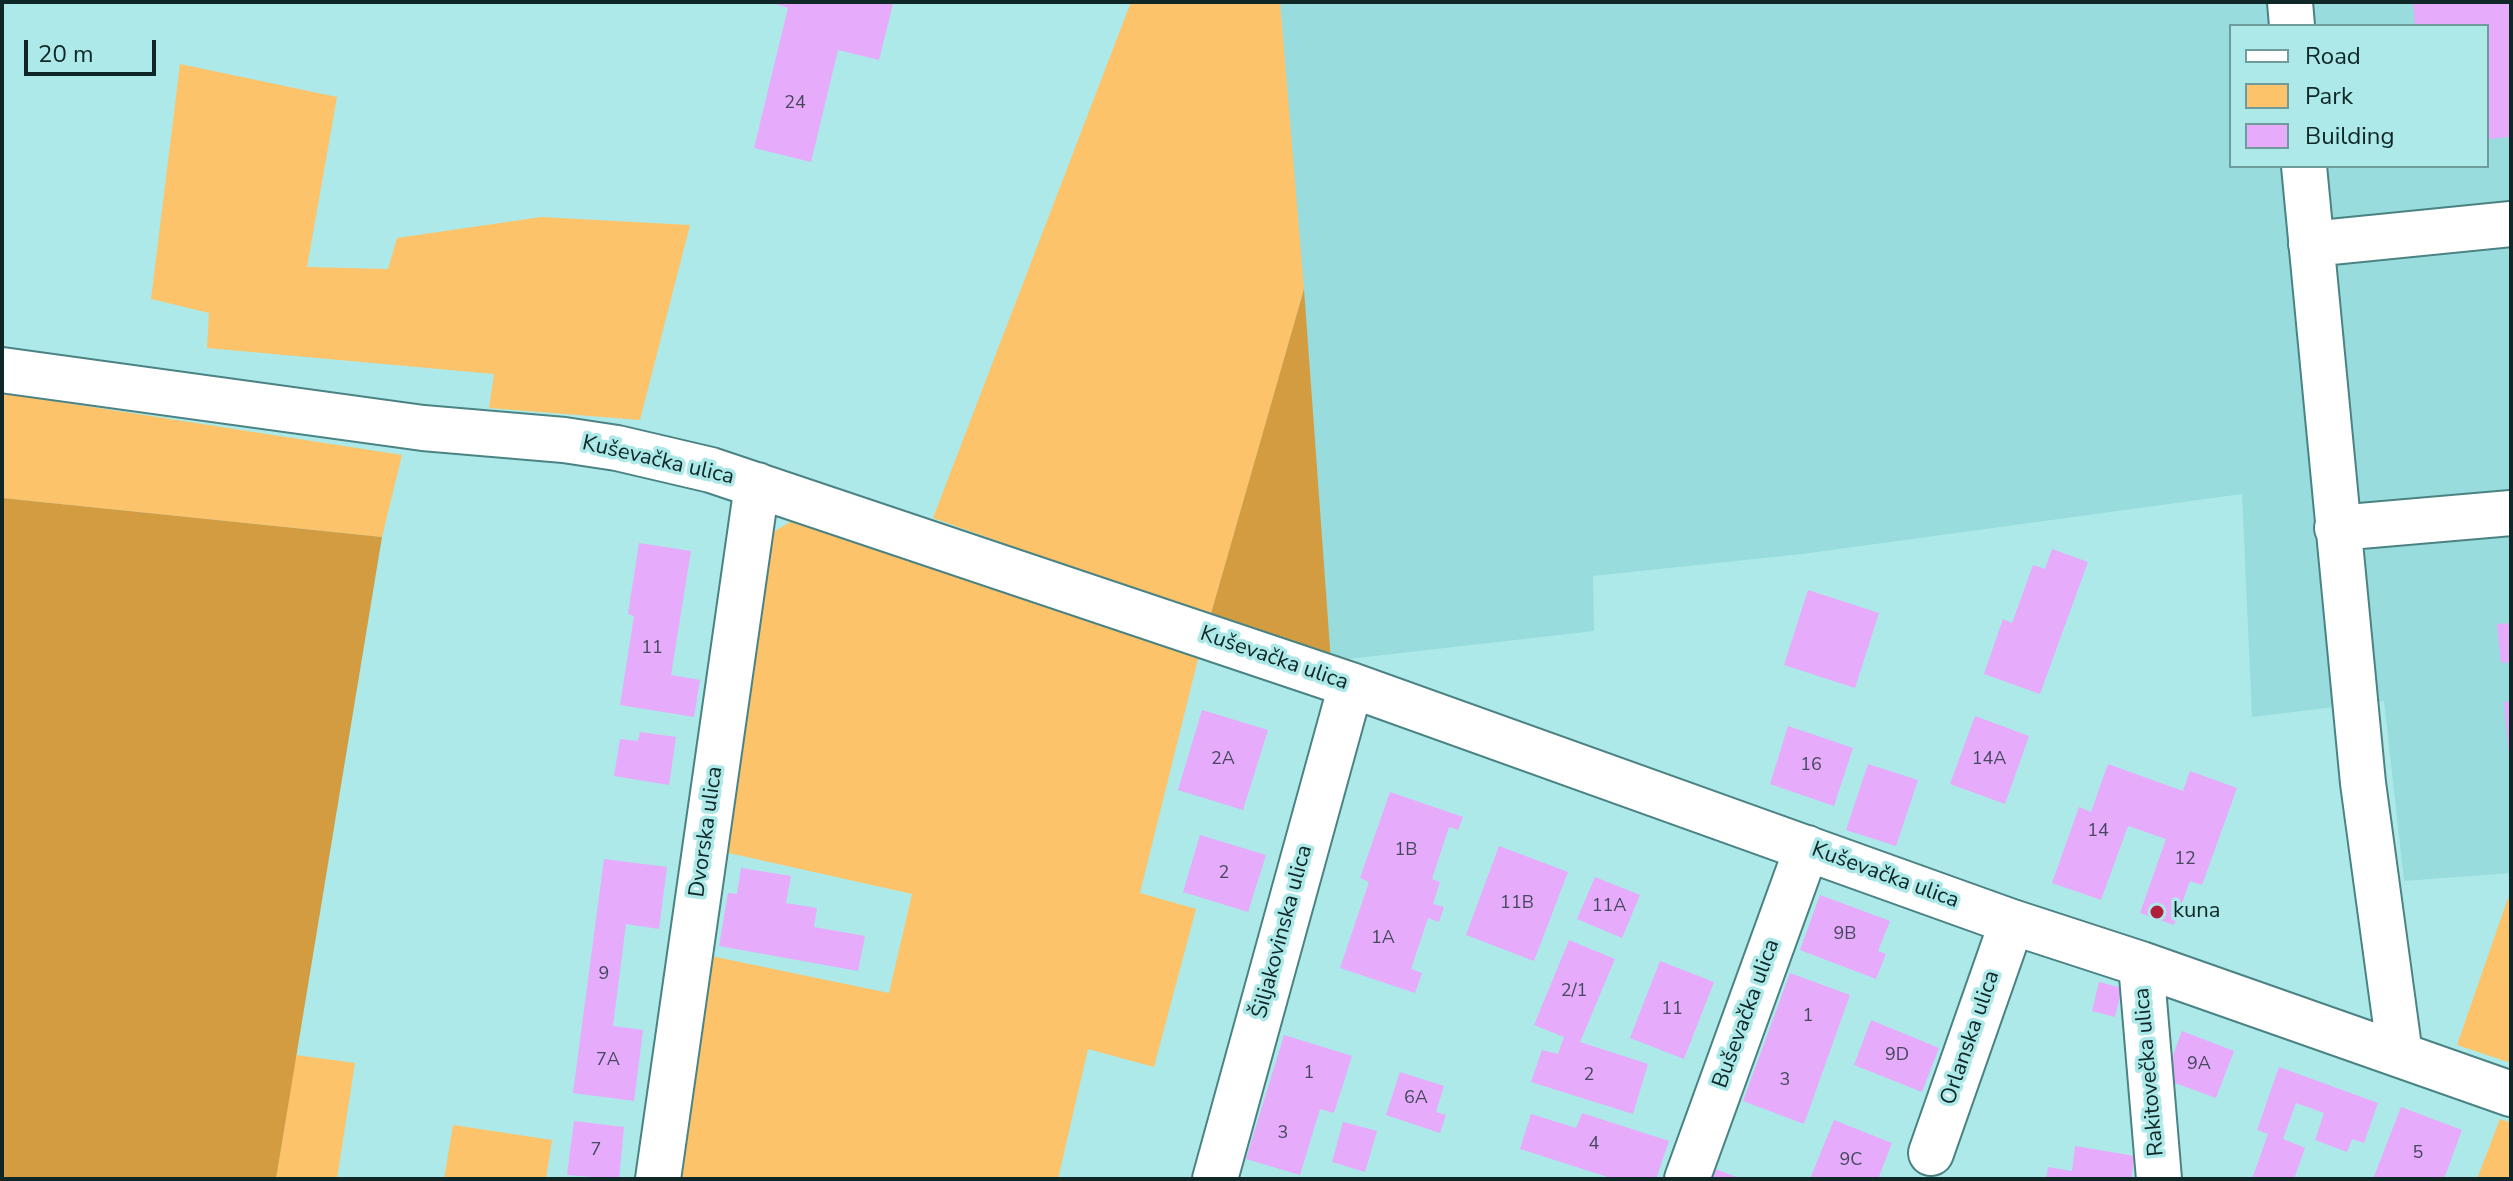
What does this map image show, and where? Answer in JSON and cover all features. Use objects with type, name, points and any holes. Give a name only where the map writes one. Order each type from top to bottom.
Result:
[{"type":"street","points":[[2290,2],[2292,24]]},
{"type":"street","points":[[2304,168],[2363,783],[2400,1055]]},
{"type":"street","points":[[2311,244],[2511,224]]},
{"type":"street","name":"Kuševačka ulica","points":[[2,370],[423,428],[564,440],[617,448],[711,470],[1351,685],[2012,922],[2511,1094]]},
{"type":"street","name":"Dvorska ulica","points":[[658,1179],[757,485]]},
{"type":"street","points":[[2337,528],[2511,513]]},
{"type":"street","name":"Šiljakovinska ulica","points":[[1215,1179],[1351,685]]},
{"type":"street","name":"Buševačka ulica","points":[[1687,1179],[1807,848]]},
{"type":"street","name":"Orlanska ulica","points":[[1931,1153],[2012,922]]},
{"type":"street","name":"Rakitovečka ulica","points":[[2141,964],[2159,1179]]},
{"type":"shaded area","points":[[1280,2],[2511,2],[2511,873],[2404,881],[2384,701],[2252,717],[2242,494],[1802,554],[1593,576],[1594,631],[1331,661]]},
{"type":"shaded area","points":[[1304,289],[1331,661],[1210,617]]},
{"type":"shaded area","points":[[2,498],[382,537],[276,1179],[2,1179]]},
{"type":"green space","points":[[1131,2],[1280,2],[1304,289],[1210,617],[933,518]]},
{"type":"green space","points":[[180,64],[337,97],[307,267],[388,269],[397,238],[541,217],[690,225],[640,420],[489,408],[494,374],[207,348],[209,313],[151,299]]},
{"type":"green space","points":[[2,393],[402,455],[382,537],[2,498]]},
{"type":"green space","points":[[811,520],[1199,655],[1140,893],[1196,909],[1154,1067],[1088,1049],[1058,1179],[673,1179],[706,955],[889,993],[912,894],[720,851],[770,534],[790,522]]},
{"type":"green space","points":[[2508,898],[2511,899],[2511,1063],[2457,1045]]},
{"type":"green space","points":[[296,1055],[355,1063],[337,1179],[276,1179]]},
{"type":"green space","points":[[2500,1119],[2511,1123],[2511,1179],[2477,1179]]},
{"type":"green space","points":[[453,1125],[552,1140],[546,1179],[444,1179]]},
{"type":"building","points":[[770,2],[893,4],[879,60],[838,50],[811,162],[754,148],[788,8]]},
{"type":"building","points":[[2413,2],[2511,2],[2511,137],[2489,139],[2489,24],[2415,24]]},
{"type":"building","points":[[639,543],[691,551],[671,675],[700,680],[694,717],[620,705],[634,616],[628,614]]},
{"type":"building","points":[[2052,549],[2088,562],[2040,694],[1984,674],[2003,619],[2012,623],[2033,565],[2045,569]]},
{"type":"building","points":[[1808,590],[1879,613],[1855,688],[1784,665]]},
{"type":"building","points":[[2511,623],[2511,662],[2501,663],[2497,624]]},
{"type":"building","points":[[2511,701],[2511,756],[2509,756],[2504,702]]},
{"type":"building","points":[[1202,710],[1268,730],[1243,810],[1178,790]]},
{"type":"building","points":[[1975,716],[2029,736],[2005,804],[1950,784]]},
{"type":"building","points":[[1788,726],[1853,748],[1834,806],[1770,784]]},
{"type":"building","points":[[640,732],[676,737],[669,785],[614,776],[620,739],[638,741]]},
{"type":"building","points":[[1868,764],[1918,780],[1896,846],[1846,830]]},
{"type":"building","points":[[2108,764],[2183,791],[2190,771],[2237,788],[2202,885],[2190,881],[2174,925],[2140,913],[2166,839],[2128,826],[2101,900],[2052,883],[2079,807],[2091,812]]},
{"type":"building","points":[[1390,792],[1463,817],[1458,830],[1449,827],[1432,879],[1440,882],[1433,904],[1444,907],[1439,922],[1428,918],[1411,969],[1422,973],[1415,993],[1340,968],[1369,882],[1360,878]]},
{"type":"building","points":[[1200,835],[1266,855],[1248,912],[1183,892]]},
{"type":"building","points":[[1499,846],[1568,872],[1534,961],[1466,935]]},
{"type":"building","points":[[604,859],[667,867],[659,929],[626,924],[613,1026],[643,1030],[634,1101],[573,1093]]},
{"type":"building","points":[[741,868],[791,876],[786,903],[817,908],[814,927],[865,936],[858,971],[719,946],[728,893],[737,894]]},
{"type":"building","points":[[1595,877],[1640,895],[1622,938],[1577,919]]},
{"type":"building","points":[[1820,895],[1890,921],[1878,951],[1886,954],[1876,979],[1800,950]]},
{"type":"building","points":[[1569,940],[1615,959],[1580,1042],[1648,1064],[1633,1114],[1531,1082],[1542,1050],[1558,1054],[1564,1037],[1534,1025]]},
{"type":"building","points":[[1660,961],[1714,982],[1684,1059],[1630,1038]]},
{"type":"building","points":[[1790,973],[1850,995],[1804,1124],[1743,1101]]},
{"type":"building","points":[[2099,982],[2122,988],[2115,1017],[2092,1011]]},
{"type":"building","points":[[1871,1020],[1939,1048],[1922,1092],[1854,1065]]},
{"type":"building","points":[[2182,1031],[2234,1051],[2216,1098],[2164,1079]]},
{"type":"building","points":[[1284,1035],[1352,1056],[1334,1113],[1320,1109],[1300,1175],[1246,1159]]},
{"type":"building","points":[[2279,1067],[2378,1103],[2364,1143],[2352,1139],[2347,1152],[2315,1140],[2324,1113],[2296,1103],[2283,1139],[2305,1148],[2294,1179],[2252,1179],[2268,1134],[2257,1130]]},
{"type":"building","points":[[1400,1072],[1444,1086],[1436,1112],[1446,1115],[1440,1133],[1386,1115]]},
{"type":"building","points":[[2401,1107],[2462,1130],[2444,1179],[2373,1179]]},
{"type":"building","points":[[1582,1113],[1669,1141],[1656,1179],[1614,1179],[1520,1149],[1531,1114],[1576,1128]]},
{"type":"building","points":[[1834,1120],[1892,1143],[1878,1179],[1810,1179]]},
{"type":"building","points":[[574,1121],[624,1127],[619,1179],[567,1175]]},
{"type":"building","points":[[1343,1122],[1377,1131],[1365,1172],[1332,1162]]},
{"type":"building","points":[[2075,1146],[2135,1156],[2131,1179],[2046,1179],[2048,1167],[2072,1171]]},
{"type":"building","points":[[1707,1166],[1742,1179],[1703,1179]]},
{"type":"place","name":"kuna","points":[[2157,912]]}]
